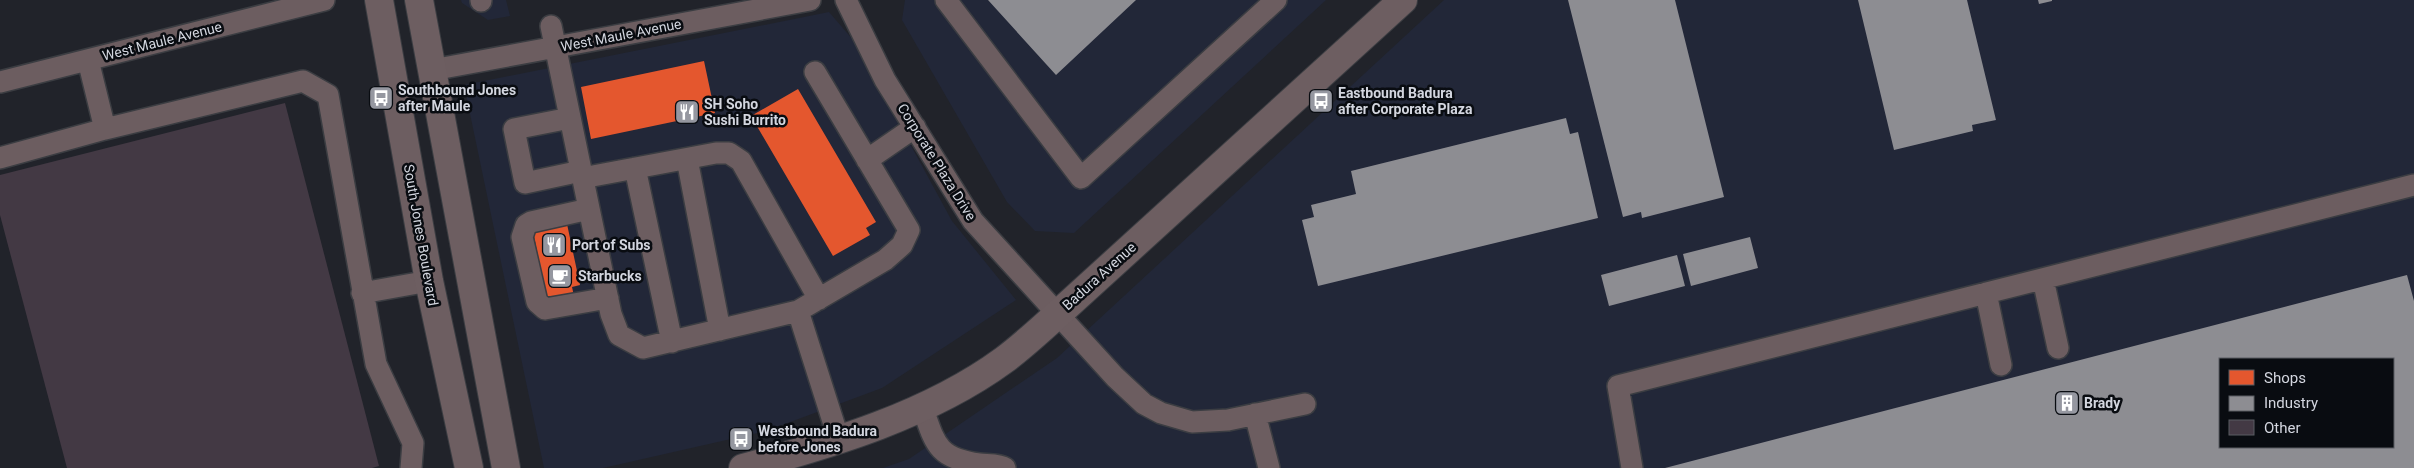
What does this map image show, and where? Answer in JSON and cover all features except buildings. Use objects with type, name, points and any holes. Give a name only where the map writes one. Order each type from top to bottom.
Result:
[{"type":"main road","name":"South Jones Boulevard","points":[[379,0],[429,281],[469,468]]},
{"type":"main road","points":[[419,0],[506,468]]},
{"type":"main road","name":"Badura Avenue","points":[[743,468],[788,462],[937,400],[1003,361],[1059,313],[1403,0]]},
{"type":"street","name":"West Maule Avenue","points":[[0,82],[324,0]]},
{"type":"street","name":"West Maule Avenue","points":[[432,70],[810,0]]},
{"type":"street","name":"Corporate Plaza Drive","points":[[846,0],[885,80],[973,221],[1144,404],[1161,413],[1192,422],[1228,420],[1305,404]]},
{"type":"street","points":[[946,0],[1081,178],[1276,0]]},
{"type":"street","points":[[551,26],[608,298],[619,335],[632,344],[643,348],[798,311],[885,260],[902,245],[909,230],[814,72]]},
{"type":"street","points":[[88,60],[105,129]]},
{"type":"street","points":[[0,158],[105,129],[303,81],[328,95],[376,364],[413,443],[411,468]]},
{"type":"street","points":[[570,118],[514,129],[525,183],[729,153],[741,161],[819,299]]},
{"type":"street","points":[[867,160],[915,128]]},
{"type":"street","points":[[686,159],[720,330]]},
{"type":"street","points":[[635,168],[672,342]]},
{"type":"street","points":[[1632,468],[1618,386],[2414,186]]},
{"type":"street","points":[[589,209],[531,222],[526,225],[522,237],[526,256],[537,302],[546,309],[608,298]]},
{"type":"street","points":[[2043,279],[2058,348]]},
{"type":"street","points":[[362,293],[429,281]]},
{"type":"street","points":[[1986,293],[2001,365]]},
{"type":"street","points":[[798,311],[839,440]]},
{"type":"street","points":[[922,406],[936,444],[947,455],[968,462],[1005,468]]},
{"type":"street","points":[[1255,414],[1269,468]]},
{"type":"shaded area","points":[[461,0],[506,0],[510,16],[488,20],[462,3]]},
{"type":"shaded area","points":[[905,0],[1326,0],[1074,233],[1035,231],[1007,202],[902,20]]},
{"type":"shaded area","points":[[1444,0],[2414,0],[2414,468],[883,468],[909,459],[1057,358]]},
{"type":"shaded area","points":[[829,12],[854,41],[952,221],[1016,300],[882,388],[766,431],[603,468],[544,468],[464,85]]},
{"type":"place","name":"Southbound Jones after Maule","points":[[381,98]]},
{"type":"place","name":"Eastbound Badura after Corporate Plaza","points":[[1321,101]]},
{"type":"place","name":"SH Soho Sushi Burrito","points":[[687,112]]},
{"type":"place","name":"Port of Subs","points":[[554,245]]},
{"type":"place","name":"Starbucks","points":[[560,276]]},
{"type":"place","name":"Brady","points":[[2067,403]]},
{"type":"place","name":"Westbound Badura before Jones","points":[[741,439]]}]
